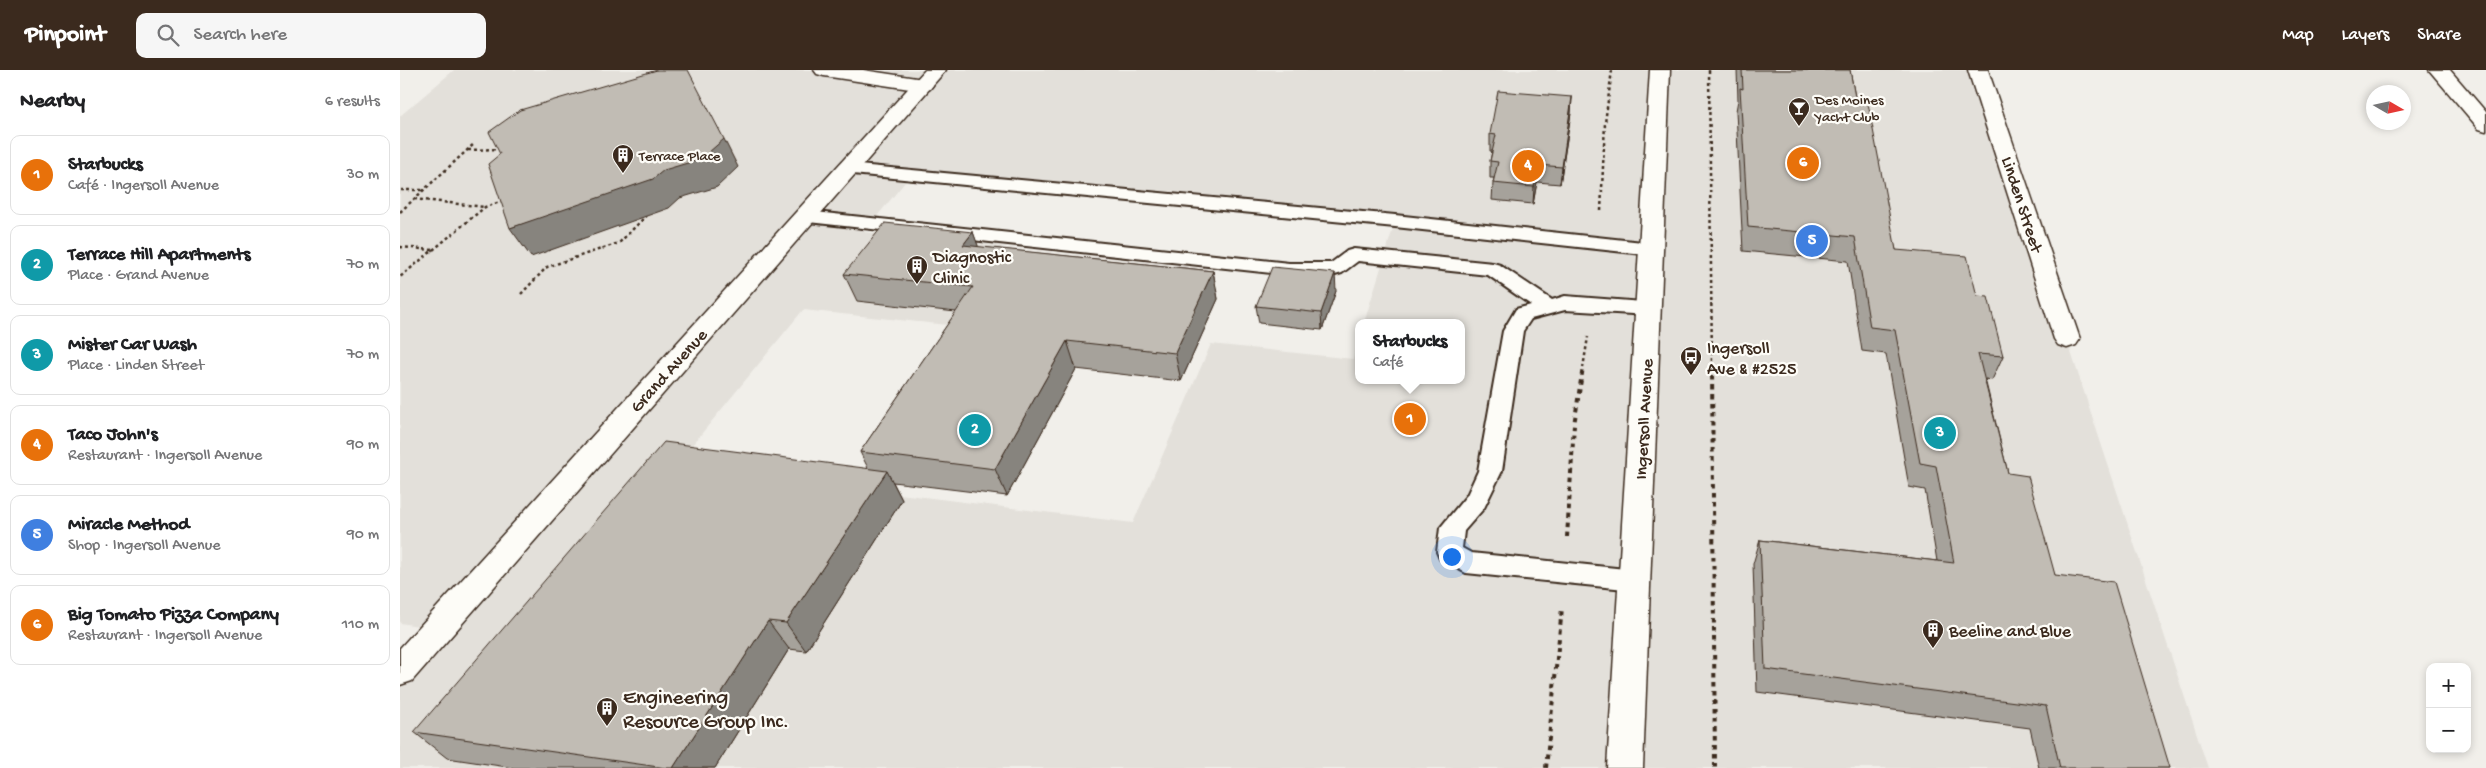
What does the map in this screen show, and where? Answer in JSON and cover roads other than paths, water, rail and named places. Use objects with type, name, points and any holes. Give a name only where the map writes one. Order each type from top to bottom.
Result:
[{"type":"main road","points":[[824,70],[930,77]]},
{"type":"main road","name":"Ingersoll Avenue","points":[[1625,768],[1660,70]]},
{"type":"main road","name":"Linden Street","points":[[1978,70],[2067,339]]},
{"type":"main road","points":[[2439,70],[2486,125]]},
{"type":"main road","name":"Grand Avenue","points":[[400,671],[930,77]]},
{"type":"lane","points":[[848,169],[1395,221],[1652,249]]},
{"type":"lane","points":[[806,217],[1289,268],[1335,269],[1354,255],[1493,269],[1548,307]]},
{"type":"lane","points":[[1635,580],[1466,564],[1449,552],[1452,528],[1476,501],[1490,471],[1514,331],[1523,314],[1565,303],[1649,308]]},
{"type":"place","name":"Des Moines Yacht Club","points":[[1799,127]]},
{"type":"place","name":"Big Tomato Pizza Company","points":[[1803,163]]},
{"type":"place","name":"Taco John's","points":[[1528,166]]},
{"type":"place","name":"Terrace Place","points":[[623,174]]},
{"type":"place","name":"Miracle Method","points":[[1812,241]]},
{"type":"place","name":"Diagnostic Clinic","points":[[917,285]]},
{"type":"place","name":"Ingersoll Ave & #2525","points":[[1691,376]]},
{"type":"place","name":"Starbucks","points":[[1410,419]]},
{"type":"place","name":"Terrace Hill Apartments","points":[[975,430]]},
{"type":"place","name":"Mister Car Wash","points":[[1940,433]]},
{"type":"place","name":"Beeline and Blue","points":[[1933,649]]},
{"type":"place","name":"Engineering Resource Group Inc.","points":[[607,727]]}]
